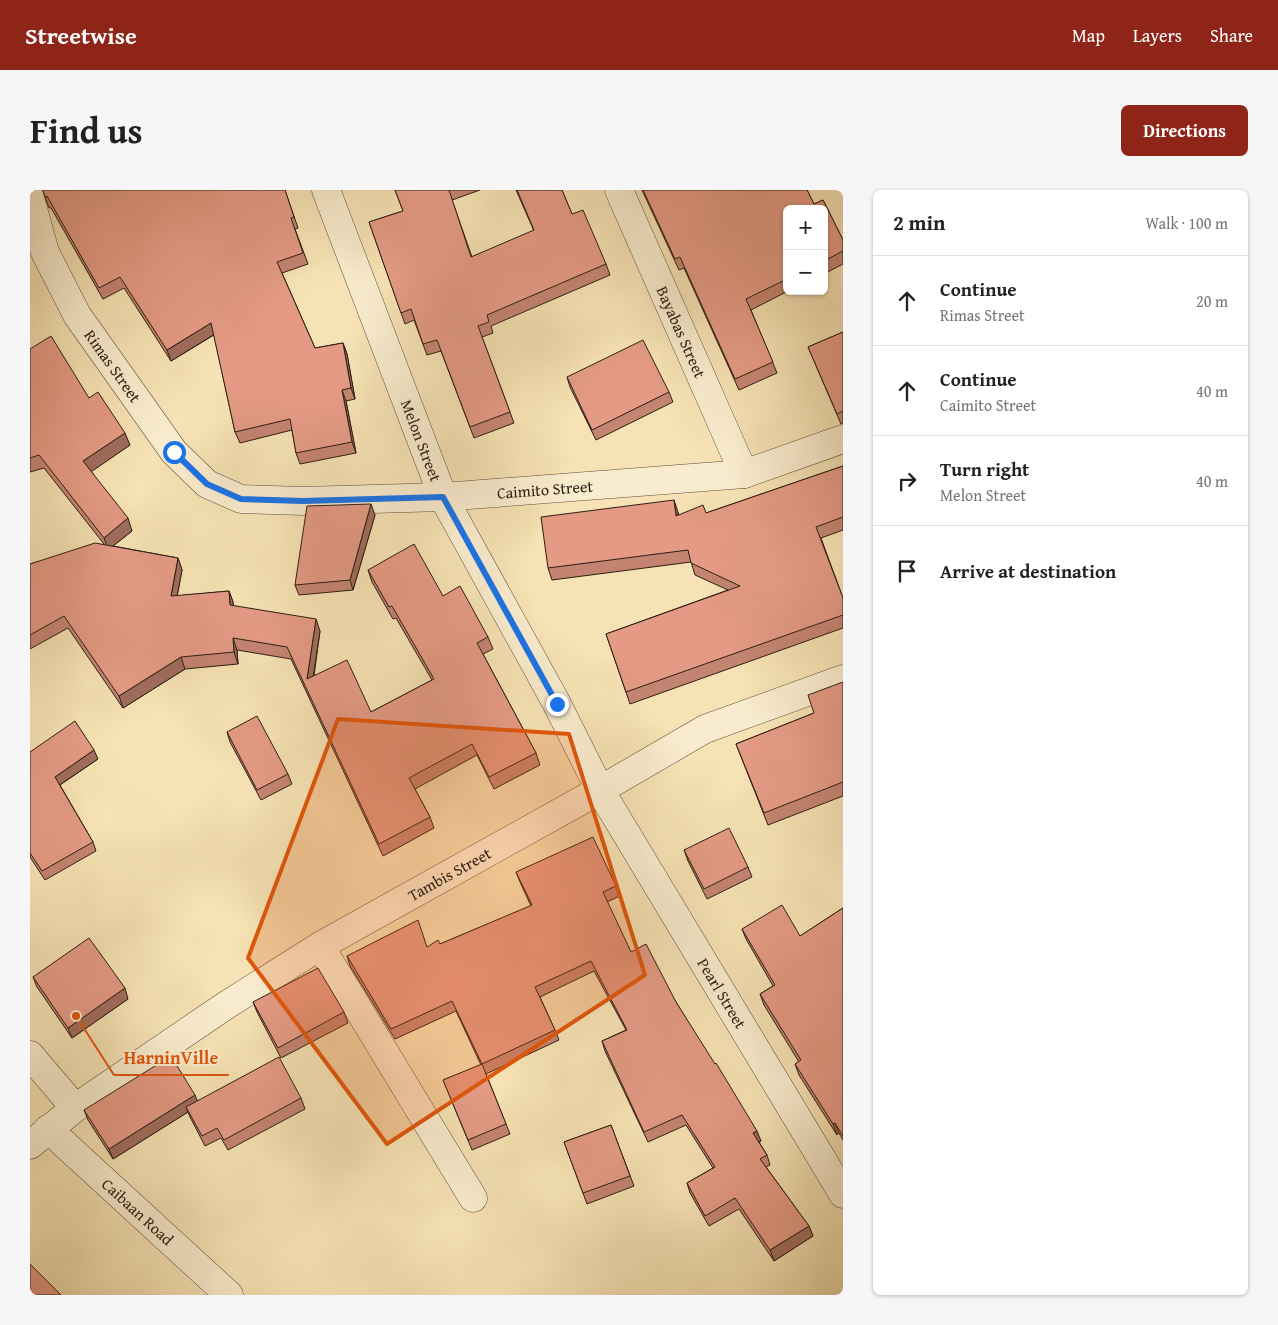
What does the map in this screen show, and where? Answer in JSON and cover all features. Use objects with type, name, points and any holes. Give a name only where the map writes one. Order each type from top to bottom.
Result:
[{"type":"street","name":"Melon Street","points":[[326,190],[443,497],[557,704],[600,790]]},
{"type":"street","name":"Bayabas Street","points":[[619,190],[744,474]]},
{"type":"street","name":"Rimas Street","points":[[30,198],[45,252],[77,314],[174,452],[207,484],[241,499]]},
{"type":"street","name":"Caimito Street","points":[[241,499],[303,501],[443,497],[744,474],[843,440]]},
{"type":"street","name":"Tambis Street","points":[[39,1137],[75,1108],[225,1006],[320,946],[600,790],[705,729],[843,679]]},
{"type":"street","name":"Pearl Street","points":[[600,790],[843,1194]]},
{"type":"street","points":[[320,946],[472,1198]]},
{"type":"street","points":[[30,1055],[75,1108]]},
{"type":"street","name":"Caibaan Road","points":[[39,1137],[229,1295]]},
{"type":"highlighted area","points":[[338,719],[569,734],[645,975],[387,1144],[248,958]]},
{"type":"building","points":[[43,190],[285,190],[294,217],[291,218],[303,253],[277,262],[315,348],[343,343],[351,388],[342,390],[352,442],[296,453],[290,419],[235,432],[211,323],[167,350],[120,277],[99,288],[47,196],[45,197]]},
{"type":"building","points":[[395,190],[449,190],[471,257],[534,230],[517,190],[562,190],[572,214],[583,210],[606,264],[487,315],[489,322],[478,326],[510,412],[470,427],[437,340],[423,344],[411,309],[401,313],[369,222],[403,211]]},
{"type":"building","points":[[643,190],[807,190],[814,204],[823,200],[826,205],[783,205],[783,281],[746,299],[773,362],[735,379],[680,257],[675,259]]},
{"type":"building","points":[[828,210],[843,240],[843,251],[828,259]]},
{"type":"building","points":[[843,332],[843,411],[837,414],[808,347]]},
{"type":"building","points":[[51,336],[89,398],[98,392],[125,433],[83,461],[128,518],[104,538],[39,455],[30,458],[30,349]]},
{"type":"building","points":[[643,340],[669,392],[592,430],[567,377]]},
{"type":"building","points":[[843,466],[843,517],[816,527],[843,598],[843,615],[626,692],[606,634],[740,586],[691,563],[688,550],[548,568],[541,517],[674,500],[676,516],[703,505],[706,513]]},
{"type":"building","points":[[371,504],[350,580],[295,585],[307,506]]},
{"type":"building","points":[[95,543],[178,558],[171,596],[229,591],[230,605],[316,619],[307,679],[347,660],[371,712],[434,679],[392,606],[389,607],[368,570],[414,544],[443,596],[460,586],[488,637],[477,643],[536,753],[489,777],[472,744],[409,778],[430,817],[379,844],[287,647],[233,638],[234,652],[181,657],[119,696],[64,616],[30,635],[30,564]]},
{"type":"building","points":[[843,682],[843,782],[764,813],[736,744],[814,713],[808,695]]},
{"type":"building","points":[[257,716],[288,774],[257,790],[227,732]]},
{"type":"building","points":[[75,721],[94,750],[55,777],[93,842],[42,871],[30,853],[30,752]]},
{"type":"building","points":[[729,828],[748,867],[704,889],[684,850]]},
{"type":"building","points":[[593,837],[616,886],[603,892],[631,952],[646,944],[676,1002],[757,1131],[753,1133],[767,1155],[760,1159],[809,1226],[770,1250],[735,1198],[705,1216],[687,1183],[715,1167],[682,1115],[644,1132],[602,1041],[627,1030],[591,961],[535,987],[555,1030],[482,1064],[452,1001],[391,1029],[347,956],[418,920],[427,947],[438,940],[440,944],[532,905],[516,872]]},
{"type":"building","points":[[782,905],[800,936],[843,908],[843,1136],[835,1123],[833,1124],[795,1064],[801,1060],[760,994],[775,985],[742,929]]},
{"type":"building","points":[[89,938],[125,988],[68,1028],[33,977]]},
{"type":"building","points":[[318,968],[344,1012],[278,1048],[253,1002]]},
{"type":"building","points":[[171,1056],[195,1095],[109,1149],[84,1110]]},
{"type":"building","points":[[279,1057],[301,1098],[224,1140],[217,1128],[202,1136],[186,1107]]},
{"type":"building","points":[[482,1064],[506,1124],[468,1140],[443,1080]]},
{"type":"building","points":[[611,1125],[630,1176],[583,1193],[564,1142]]},
{"type":"building","points":[[30,1264],[61,1295],[30,1295]]},
{"type":"place","name":"HarninVille","points":[[76,1016]]},
{"type":"route","points":[[174,452],[207,484],[241,499],[303,501],[443,497],[557,704]]}]
